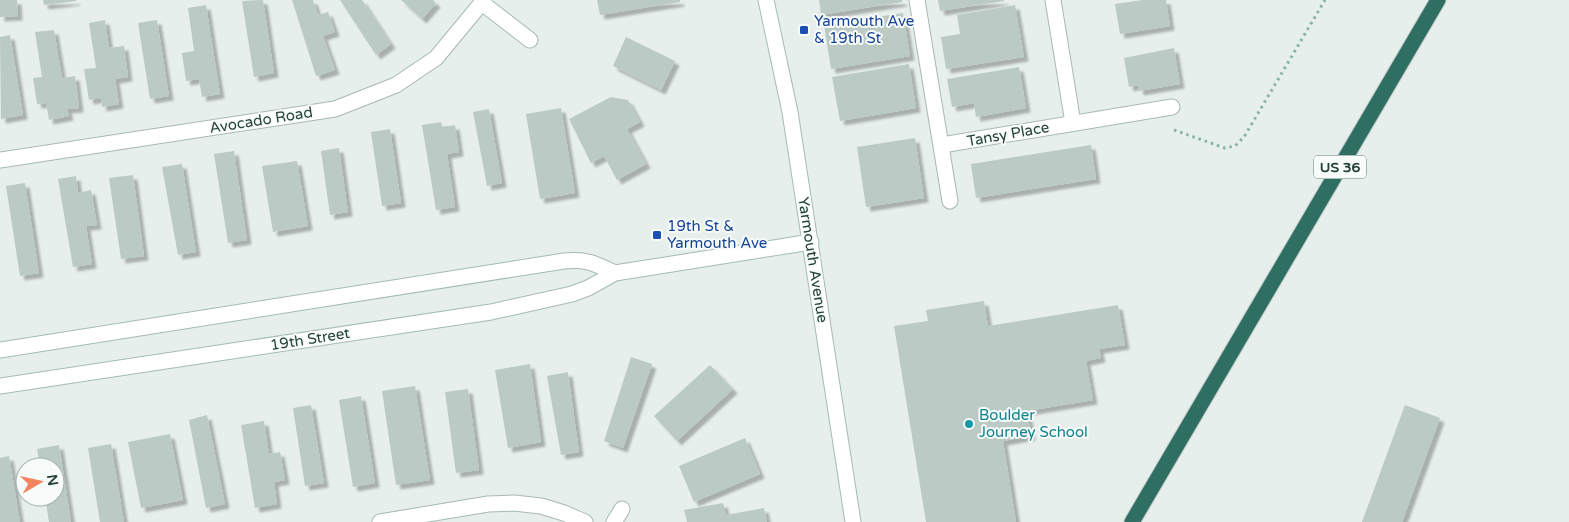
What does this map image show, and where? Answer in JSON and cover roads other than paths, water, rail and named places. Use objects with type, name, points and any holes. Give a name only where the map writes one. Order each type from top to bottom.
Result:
[{"type":"highway","name":"US 36","points":[[1132,522],[1438,0]]},
{"type":"street","name":"Yarmouth Avenue","points":[[766,0],[786,90],[853,522]]},
{"type":"street","points":[[917,0],[950,201]]},
{"type":"street","points":[[1053,0],[1074,123]]},
{"type":"street","points":[[483,1],[530,40]]},
{"type":"street","name":"Avocado Road","points":[[0,160],[335,109],[396,86],[436,58],[483,1]]},
{"type":"street","name":"Tansy Place","points":[[942,145],[1172,107]]},
{"type":"street","name":"19th Street","points":[[0,386],[492,312],[572,294],[588,288],[615,273],[811,242]]},
{"type":"street","points":[[0,350],[564,261],[579,260],[592,262],[615,273]]},
{"type":"street","points":[[380,522],[488,504],[514,503],[541,506],[585,522]]},
{"type":"street","points":[[614,522],[622,509]]},
{"type":"place","name":"Yarmouth Ave & 19th St","points":[[804,30]]},
{"type":"place","name":"19th St & Yarmouth Ave","points":[[657,235]]},
{"type":"place","name":"Boulder Journey School","points":[[969,424]]}]
